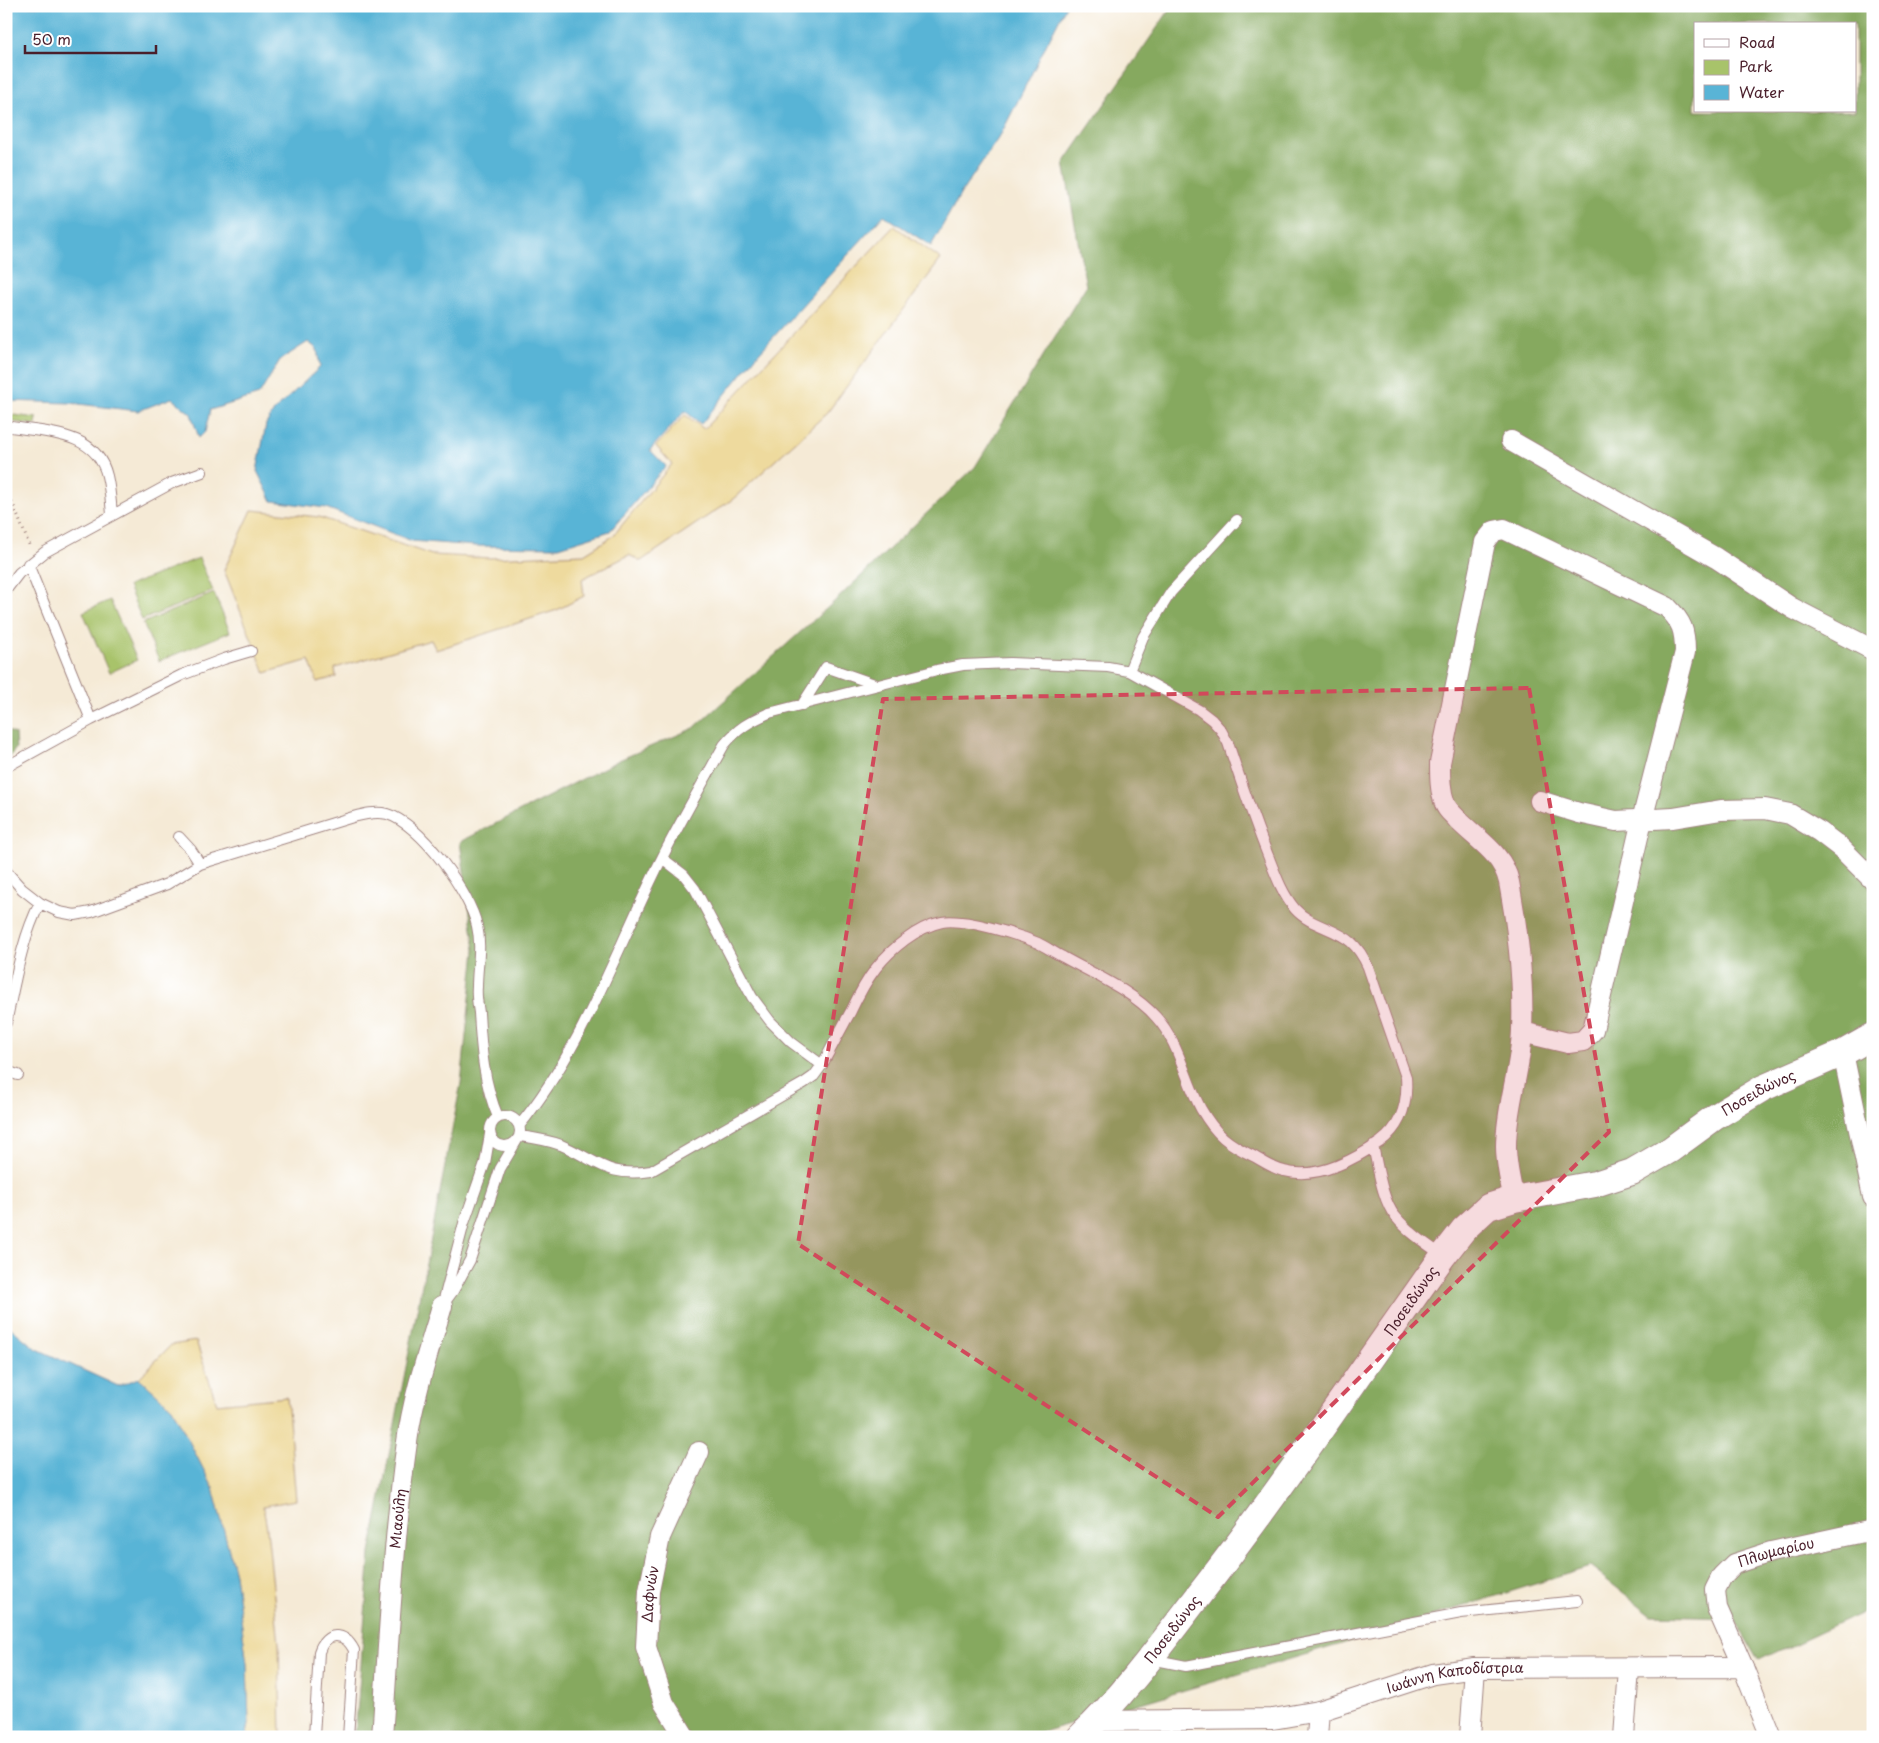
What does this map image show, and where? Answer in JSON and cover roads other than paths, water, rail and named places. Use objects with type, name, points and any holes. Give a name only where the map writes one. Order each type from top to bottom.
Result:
[{"type":"street","points":[[1511,441],[1716,558],[1792,608],[1873,650]]},
{"type":"street","points":[[1514,1198],[1506,1146],[1522,1032],[1522,971],[1508,879],[1501,862],[1489,847],[1460,822],[1446,806],[1440,786],[1440,763],[1485,542],[1494,531],[1504,529],[1667,607],[1678,619],[1685,634],[1685,652],[1642,820],[1593,1030],[1583,1041],[1568,1043],[1522,1032]]},
{"type":"street","points":[[1540,801],[1579,813],[1616,821],[1673,818],[1721,810],[1766,809],[1790,814],[1820,832],[1841,848],[1873,880]]},
{"type":"street","name":"Ποσειδώνος","points":[[1088,1729],[1150,1658],[1295,1467],[1443,1256],[1464,1229],[1488,1207],[1514,1198],[1595,1184],[1632,1172],[1670,1150],[1715,1117],[1763,1088],[1844,1053],[1873,1036]]},
{"type":"street","points":[[1844,1053],[1873,1197]]},
{"type":"street","name":"Μιαούλη","points":[[382,1737],[395,1544],[407,1440],[423,1370],[442,1306]]},
{"type":"street","name":"Δαφνών","points":[[685,1737],[664,1703],[646,1647],[649,1591],[660,1537],[699,1452]]},
{"type":"street","name":"Πλωμαρίου","points":[[1743,1667],[1717,1608],[1715,1590],[1722,1576],[1734,1564],[1772,1552],[1873,1530]]},
{"type":"street","points":[[1743,1667],[1771,1737]]},
{"type":"street","name":"Ιωάννη Καποδίστρια","points":[[1088,1729],[1160,1729],[1272,1719],[1318,1711],[1433,1674],[1475,1668],[1629,1669],[1743,1667]]},
{"type":"street","points":[[1470,1737],[1475,1668]]},
{"type":"street","points":[[1624,1737],[1629,1669]]},
{"type":"street","points":[[1317,1737],[1318,1711]]},
{"type":"lane","points":[[6,426],[61,434],[76,439],[90,448],[100,459],[107,474],[112,514]]},
{"type":"lane","points":[[6,590],[31,562],[112,514],[172,483],[202,472]]},
{"type":"lane","points":[[1128,671],[1143,637],[1171,592],[1237,520]]},
{"type":"lane","points":[[31,562],[91,720]]},
{"type":"lane","points":[[6,768],[91,720],[182,675],[251,651]]},
{"type":"lane","points":[[442,1306],[453,1291],[470,1260],[500,1169],[519,1134],[585,1023],[662,858],[724,745],[735,732],[748,722],[769,713],[937,670],[985,664],[1108,667],[1128,671],[1199,710],[1212,720],[1221,730],[1228,743],[1263,842],[1286,897],[1296,910],[1308,920],[1351,942],[1361,954],[1368,967],[1406,1077],[1407,1095],[1404,1110],[1395,1126],[1384,1139],[1373,1146],[1324,1170],[1306,1173],[1284,1172],[1232,1146],[1216,1131],[1201,1108],[1168,1035],[1157,1018],[1141,1003],[1038,944],[965,922],[942,922],[920,930],[895,948],[876,968],[814,1076],[652,1171],[634,1174],[614,1171],[559,1145],[519,1134]]},
{"type":"lane","points":[[802,705],[826,667],[878,685]]},
{"type":"lane","points":[[6,871],[22,889],[40,903],[59,912],[75,915],[91,912],[167,884],[200,864],[353,817],[371,813],[386,814],[399,819],[426,842],[462,891],[473,911],[480,944],[476,988],[484,1069],[490,1097],[498,1117]]},
{"type":"lane","points":[[179,837],[200,864]]},
{"type":"lane","points":[[662,858],[684,875],[695,889],[752,997],[770,1021],[791,1042],[822,1065]]},
{"type":"lane","points":[[6,1023],[26,935],[40,903]]},
{"type":"lane","points":[[6,1071],[18,1075]]},
{"type":"lane","points":[[442,1306],[464,1223],[485,1163],[491,1124],[498,1117],[508,1116],[516,1121],[519,1134],[514,1144],[504,1147],[495,1143],[490,1134]]},
{"type":"lane","points":[[1373,1146],[1386,1197],[1394,1215],[1409,1230],[1443,1256]]},
{"type":"lane","points":[[1150,1658],[1186,1666],[1461,1614],[1577,1601]]},
{"type":"lane","points":[[314,1737],[319,1652],[326,1638],[333,1636],[342,1637],[349,1641],[354,1650],[348,1737]]},
{"type":"water","points":[[6,6],[1066,6],[1001,134],[961,193],[931,246],[884,215],[759,353],[701,424],[685,411],[650,450],[666,466],[610,531],[559,547],[476,546],[412,541],[326,508],[272,501],[257,471],[266,424],[274,411],[320,367],[317,349],[308,342],[280,360],[259,395],[210,410],[205,432],[199,438],[191,414],[172,398],[138,411],[70,403],[6,401]]},
{"type":"water","points":[[6,1324],[35,1348],[118,1386],[139,1378],[172,1408],[213,1488],[235,1574],[247,1664],[249,1724],[246,1737],[6,1737]]}]
